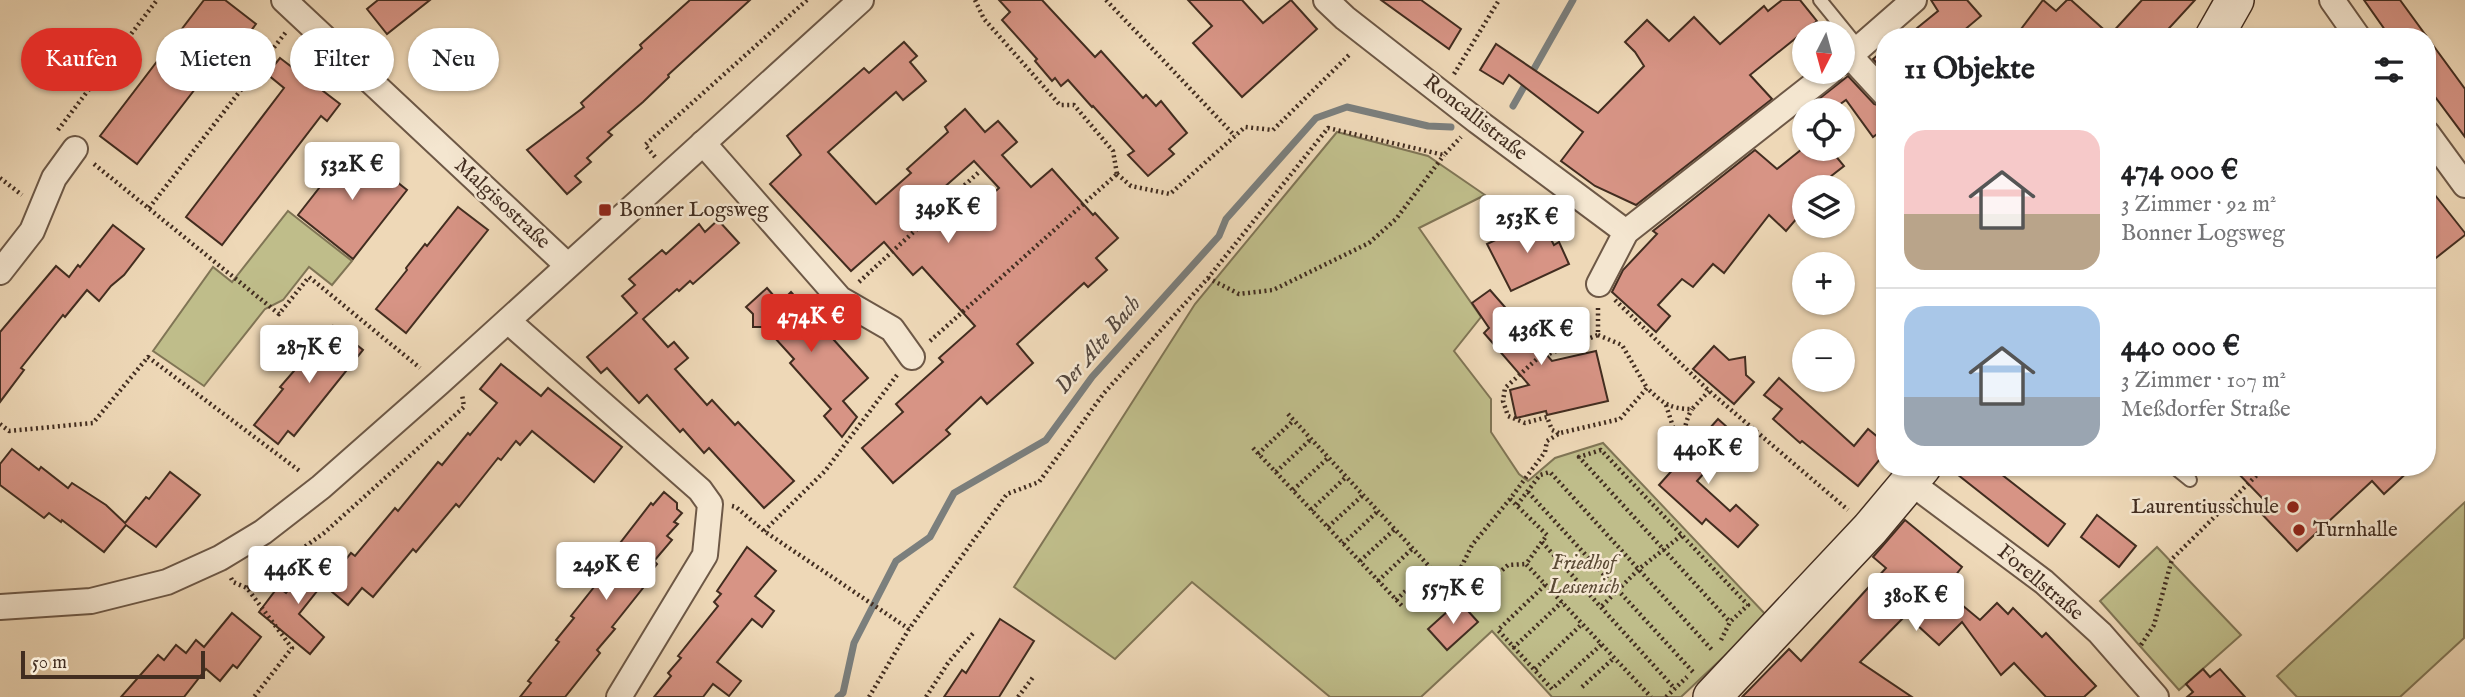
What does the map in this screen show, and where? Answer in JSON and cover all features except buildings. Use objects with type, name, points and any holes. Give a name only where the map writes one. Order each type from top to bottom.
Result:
[{"type":"street","points":[[0,607],[90,601],[167,582],[220,558],[263,532],[321,487],[439,383],[861,0]]},
{"type":"street","name":"Roncallistraße","points":[[1326,0],[1345,18],[1477,121],[1626,232]]},
{"type":"street","points":[[1881,28],[1914,0]]},
{"type":"street","points":[[2332,0],[2352,28]]},
{"type":"street","points":[[2219,28],[2234,1]]},
{"type":"street","name":"Malgisostraße","points":[[299,5],[567,265]]},
{"type":"street","points":[[1855,50],[1876,32]]},
{"type":"street","points":[[1855,68],[1876,86]]},
{"type":"street","points":[[1599,285],[1626,232],[1813,84]]},
{"type":"street","points":[[703,143],[840,299],[892,329],[912,356]]},
{"type":"street","points":[[2436,145],[2465,185]]},
{"type":"street","points":[[0,272],[32,231],[54,178],[75,149]]},
{"type":"street","points":[[508,321],[700,491],[710,503],[705,555],[619,697]]},
{"type":"street","points":[[1702,685],[1870,528],[1915,476]]},
{"type":"street","name":"Forellstraße","points":[[1917,476],[2044,582],[2100,634],[2157,697]]},
{"type":"lane","points":[[1820,0],[1829,21]]},
{"type":"lane","points":[[2185,476],[2190,480]]},
{"type":"path","points":[[157,0],[55,134],[279,314],[309,277],[439,383]]},
{"type":"path","points":[[670,173],[645,145],[807,0]]},
{"type":"path","points":[[975,0],[984,19],[1060,105],[1074,105],[1114,151],[1117,174],[1131,186],[1170,194],[1245,127],[1273,130],[1369,36]]},
{"type":"path","points":[[1106,0],[1235,136]]},
{"type":"path","points":[[1443,93],[1499,0]]},
{"type":"path","points":[[149,208],[299,5]]},
{"type":"path","points":[[1208,278],[1239,294],[1273,290],[1369,243],[1396,219],[1444,155],[1477,121]]},
{"type":"path","points":[[869,697],[909,629],[1007,494],[1039,482],[1104,393],[1208,278],[1328,128],[1444,155]]},
{"type":"path","points":[[840,299],[979,172]]},
{"type":"path","points":[[764,531],[825,471],[912,356],[1117,174]]},
{"type":"path","points":[[1598,335],[1599,285]]},
{"type":"path","points":[[1599,285],[1709,391],[1870,528]]},
{"type":"path","points":[[1560,433],[1552,430],[1547,417],[1525,423],[1508,416],[1503,401],[1505,388],[1538,358],[1598,335],[1622,345],[1647,388],[1665,405],[1692,409]]},
{"type":"path","points":[[0,424],[9,431],[93,423],[148,357],[321,487]]},
{"type":"path","points":[[247,588],[324,533],[464,407],[458,366]]},
{"type":"path","points":[[1452,586],[1472,545],[1545,452],[1547,441],[1560,433],[1620,419],[1647,388]]},
{"type":"path","points":[[1665,405],[1675,433],[1686,442],[1686,421],[1692,409],[1709,391]]},
{"type":"path","points":[[1288,414],[1430,568],[1474,604]]},
{"type":"path","points":[[1258,454],[1294,420]]},
{"type":"path","points":[[1276,472],[1311,439]]},
{"type":"path","points":[[1253,448],[1404,608]]},
{"type":"path","points":[[1601,450],[1748,605],[1730,622],[1664,548],[1579,457],[1601,450]]},
{"type":"path","points":[[1293,491],[1328,458]]},
{"type":"path","points":[[1517,505],[1540,475],[1550,472],[1715,653]]},
{"type":"path","points":[[2128,664],[2154,625],[2172,559],[2256,476]]},
{"type":"path","points":[[1311,510],[1346,477]]},
{"type":"path","points":[[1528,492],[1702,685]]},
{"type":"path","points":[[1328,527],[1363,495]]},
{"type":"path","points":[[1510,499],[1547,535],[1526,564]]},
{"type":"path","points":[[710,503],[736,507],[764,531],[909,629]]},
{"type":"path","points":[[1343,544],[1378,511]]},
{"type":"path","points":[[1360,561],[1395,529]]},
{"type":"path","points":[[1602,606],[1639,569],[1682,535]]},
{"type":"path","points":[[1542,542],[1675,689]]},
{"type":"path","points":[[1378,581],[1413,548]]},
{"type":"path","points":[[220,558],[233,582],[247,588],[292,648],[254,697]]},
{"type":"path","points":[[1469,599],[1508,565],[1526,564]]},
{"type":"path","points":[[1526,564],[1651,697]]},
{"type":"path","points":[[1396,600],[1430,568]]},
{"type":"path","points":[[1545,585],[1498,630],[1552,689],[1602,644]]},
{"type":"path","points":[[1513,648],[1562,602]]},
{"type":"path","points":[[1535,670],[1582,624]]},
{"type":"path","points":[[926,697],[948,663],[975,631]]},
{"type":"path","points":[[1582,687],[1614,658]]},
{"type":"path","points":[[1018,697],[1034,676]]},
{"type":"green space","name":"Friedhof Lessenich","points":[[1337,132],[1428,156],[1485,195],[1419,228],[1481,317],[1454,351],[1491,399],[1491,432],[1519,474],[1528,481],[1555,458],[1603,443],[1767,616],[1681,697],[1552,697],[1492,631],[1421,697],[1330,697],[1192,582],[1115,659],[1014,587],[1195,304]]},
{"type":"green space","points":[[288,211],[352,261],[332,285],[309,267],[283,300],[265,309],[204,386],[153,351],[213,267],[232,282]]},
{"type":"green space","points":[[2465,502],[2464,638],[2400,697],[2297,697],[2277,676]]},
{"type":"green space","points":[[2157,547],[2241,635],[2179,690],[2100,601]]},
{"type":"waterway","name":"Der Alte Bach","points":[[1513,106],[1573,0]]},
{"type":"waterway","name":"Der Alte Bach","points":[[838,697],[843,693],[854,643],[896,561],[930,537],[954,493],[1046,440],[1092,377],[1219,236],[1226,219],[1316,118],[1347,107],[1428,126],[1451,127]]},
{"type":"place","name":"Bonner Logsweg","points":[[605,210]]},
{"type":"place","name":"Laurentiusschule","points":[[2293,507]]},
{"type":"place","name":"Turnhalle","points":[[2299,530]]}]
